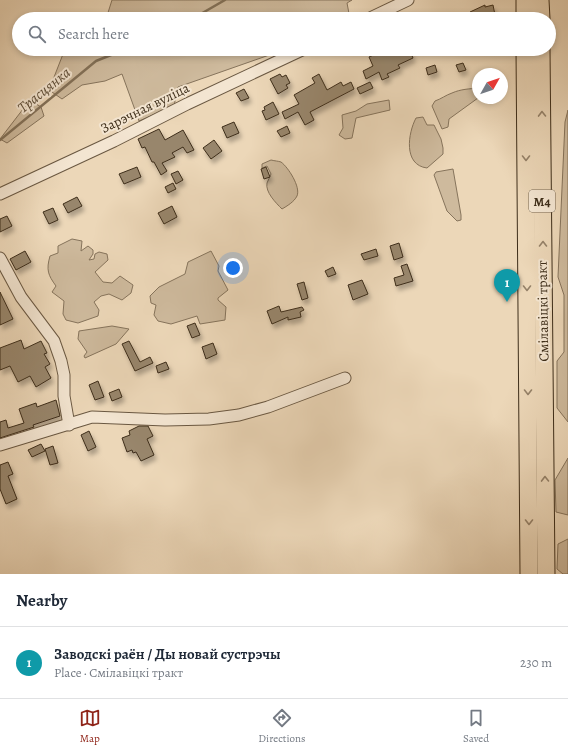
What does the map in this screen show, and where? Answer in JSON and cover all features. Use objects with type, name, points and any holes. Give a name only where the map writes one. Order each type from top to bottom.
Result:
[{"type":"highway","points":[[525,0],[525,12]]},
{"type":"highway","points":[[540,0],[541,12]]},
{"type":"highway","name":"Смілавіцкі тракт","points":[[525,56],[529,574]]},
{"type":"highway","name":"Смілавіцкі тракт","points":[[541,56],[546,574]]},
{"type":"street","points":[[383,12],[408,0]]},
{"type":"street","name":"Зарэчная вуліца","points":[[0,194],[289,56]]},
{"type":"street","points":[[0,258],[21,297],[54,341],[61,360],[64,375],[64,396],[69,425]]},
{"type":"street","points":[[0,445],[92,417],[166,420],[209,419],[239,415],[268,407],[345,378]]},
{"type":"shaded area","points":[[112,0],[352,0],[347,3],[349,12],[108,12]]},
{"type":"shaded area","points":[[62,56],[266,56],[178,87],[174,106],[139,121],[122,74],[105,81],[82,85],[62,99],[49,90]]},
{"type":"shaded area","points":[[472,88],[472,102],[449,119],[448,127],[442,129],[432,106],[435,101],[465,89]]},
{"type":"shaded area","points":[[30,100],[41,107],[44,116],[7,143],[0,139]]},
{"type":"shaded area","points":[[389,100],[390,110],[356,118],[352,138],[345,139],[339,135],[343,128],[342,115],[356,111],[367,104]]},
{"type":"shaded area","points":[[568,110],[568,422],[557,408],[557,361],[564,352],[564,295],[558,277],[565,122]]},
{"type":"shaded area","points":[[423,117],[427,125],[434,125],[441,139],[443,148],[443,154],[427,168],[419,166],[414,161],[410,148],[413,124],[416,118]]},
{"type":"shaded area","points":[[271,160],[281,162],[296,183],[298,192],[296,198],[282,209],[268,190],[267,183],[271,174],[267,166],[262,168],[262,164]]},
{"type":"shaded area","points":[[453,169],[461,215],[461,220],[457,221],[447,211],[434,175],[436,172]]},
{"type":"shaded area","points":[[72,239],[82,241],[81,251],[88,246],[93,250],[93,254],[89,260],[94,259],[95,254],[99,252],[107,254],[108,260],[95,272],[103,282],[112,283],[120,276],[133,285],[131,293],[122,300],[109,294],[101,296],[94,302],[99,310],[98,316],[78,323],[66,320],[63,314],[64,301],[52,292],[56,286],[51,279],[48,269],[50,256],[58,253],[58,246]]},
{"type":"shaded area","points":[[211,251],[219,266],[218,271],[228,290],[218,298],[218,300],[226,307],[225,320],[200,324],[197,316],[171,324],[158,321],[154,315],[156,305],[151,303],[150,296],[159,287],[185,274],[188,262]]},
{"type":"shaded area","points":[[112,326],[129,329],[116,344],[85,358],[84,356],[87,352],[78,339],[79,331]]},
{"type":"shaded area","points":[[568,458],[568,515],[556,512],[555,480]]},
{"type":"shaded area","points":[[568,539],[568,574],[563,574],[557,569],[558,544]]},
{"type":"building","points":[[485,5],[485,7],[493,5],[494,12],[470,12]]},
{"type":"building","points":[[412,56],[413,58],[398,65],[400,68],[387,74],[389,77],[382,80],[379,72],[366,79],[363,71],[373,66],[369,57]]},
{"type":"building","points":[[463,63],[466,70],[459,72],[456,65]]},
{"type":"building","points":[[435,65],[437,72],[428,75],[426,68]]},
{"type":"building","points":[[280,74],[282,77],[286,75],[290,83],[286,85],[288,88],[278,94],[270,79]]},
{"type":"building","points":[[319,74],[327,90],[341,82],[343,86],[351,82],[354,89],[310,112],[314,120],[305,125],[298,112],[285,119],[282,112],[299,104],[294,95],[315,83],[312,78]]},
{"type":"building","points":[[370,82],[373,88],[360,94],[357,88]]},
{"type":"building","points":[[244,89],[249,98],[241,101],[236,93]]},
{"type":"building","points":[[273,102],[279,114],[266,120],[262,111],[265,110],[264,107]]},
{"type":"building","points":[[234,122],[239,133],[227,138],[222,127]]},
{"type":"building","points":[[287,126],[290,133],[281,137],[277,131]]},
{"type":"building","points":[[159,129],[165,140],[183,130],[194,150],[187,153],[183,147],[172,153],[175,157],[162,163],[167,171],[161,175],[154,162],[152,162],[145,147],[142,148],[138,139]]},
{"type":"building","points":[[214,140],[222,151],[211,159],[203,148]]},
{"type":"building","points":[[137,167],[141,177],[124,184],[119,174]]},
{"type":"building","points":[[266,167],[270,177],[264,179],[261,169]]},
{"type":"building","points":[[178,171],[183,180],[176,184],[171,174]]},
{"type":"building","points":[[173,183],[176,189],[168,193],[165,187]]},
{"type":"building","points":[[77,197],[82,206],[68,213],[63,204]]},
{"type":"building","points":[[172,206],[177,217],[164,224],[158,213]]},
{"type":"building","points":[[53,208],[58,220],[49,224],[43,212]]},
{"type":"building","points":[[7,216],[12,226],[0,232],[0,219]]},
{"type":"building","points":[[399,243],[403,257],[394,260],[390,246]]},
{"type":"building","points":[[376,249],[378,256],[364,260],[361,254]]},
{"type":"building","points":[[25,251],[31,262],[16,270],[10,259]]},
{"type":"building","points":[[407,264],[413,281],[396,286],[394,278],[404,275],[401,266]]},
{"type":"building","points":[[333,267],[336,274],[328,277],[325,271]]},
{"type":"building","points":[[362,280],[368,294],[353,300],[348,285]]},
{"type":"building","points":[[304,282],[308,298],[302,300],[297,284]]},
{"type":"building","points":[[0,292],[13,319],[0,325]]},
{"type":"building","points":[[279,306],[281,312],[302,307],[304,310],[300,312],[301,317],[288,320],[288,317],[272,324],[267,311]]},
{"type":"building","points":[[195,323],[200,335],[192,338],[187,326]]},
{"type":"building","points":[[21,340],[24,349],[41,341],[47,353],[44,354],[50,364],[45,367],[51,378],[36,387],[30,376],[18,382],[10,366],[0,370],[0,348]]},
{"type":"building","points":[[129,341],[140,362],[150,357],[153,363],[135,371],[122,344]]},
{"type":"building","points":[[213,343],[217,354],[206,359],[202,347]]},
{"type":"building","points":[[166,362],[169,369],[158,373],[156,366]]},
{"type":"building","points":[[98,381],[104,397],[95,400],[89,385]]},
{"type":"building","points":[[119,389],[122,397],[112,401],[109,393]]},
{"type":"building","points":[[56,400],[60,416],[33,425],[34,427],[0,438],[0,422],[6,420],[8,428],[24,423],[19,409],[36,403],[37,407]]},
{"type":"building","points":[[139,426],[148,426],[153,436],[147,439],[154,455],[141,461],[136,452],[133,453],[132,450],[127,452],[122,438],[130,435],[129,431]]},
{"type":"building","points":[[89,431],[96,447],[88,451],[81,435]]},
{"type":"building","points":[[41,444],[45,451],[32,457],[28,450]]},
{"type":"building","points":[[53,446],[58,463],[50,465],[45,449]]},
{"type":"building","points":[[8,462],[13,474],[8,476],[17,499],[6,504],[0,489],[0,465]]},
{"type":"waterway","name":"Трасцянка","points":[[204,12],[225,0]]},
{"type":"waterway","name":"Трасцянка","points":[[0,140],[96,61],[108,56]]},
{"type":"place","name":"Заводскі раён / Ды новай сустрэчы","points":[[507,302]]}]
